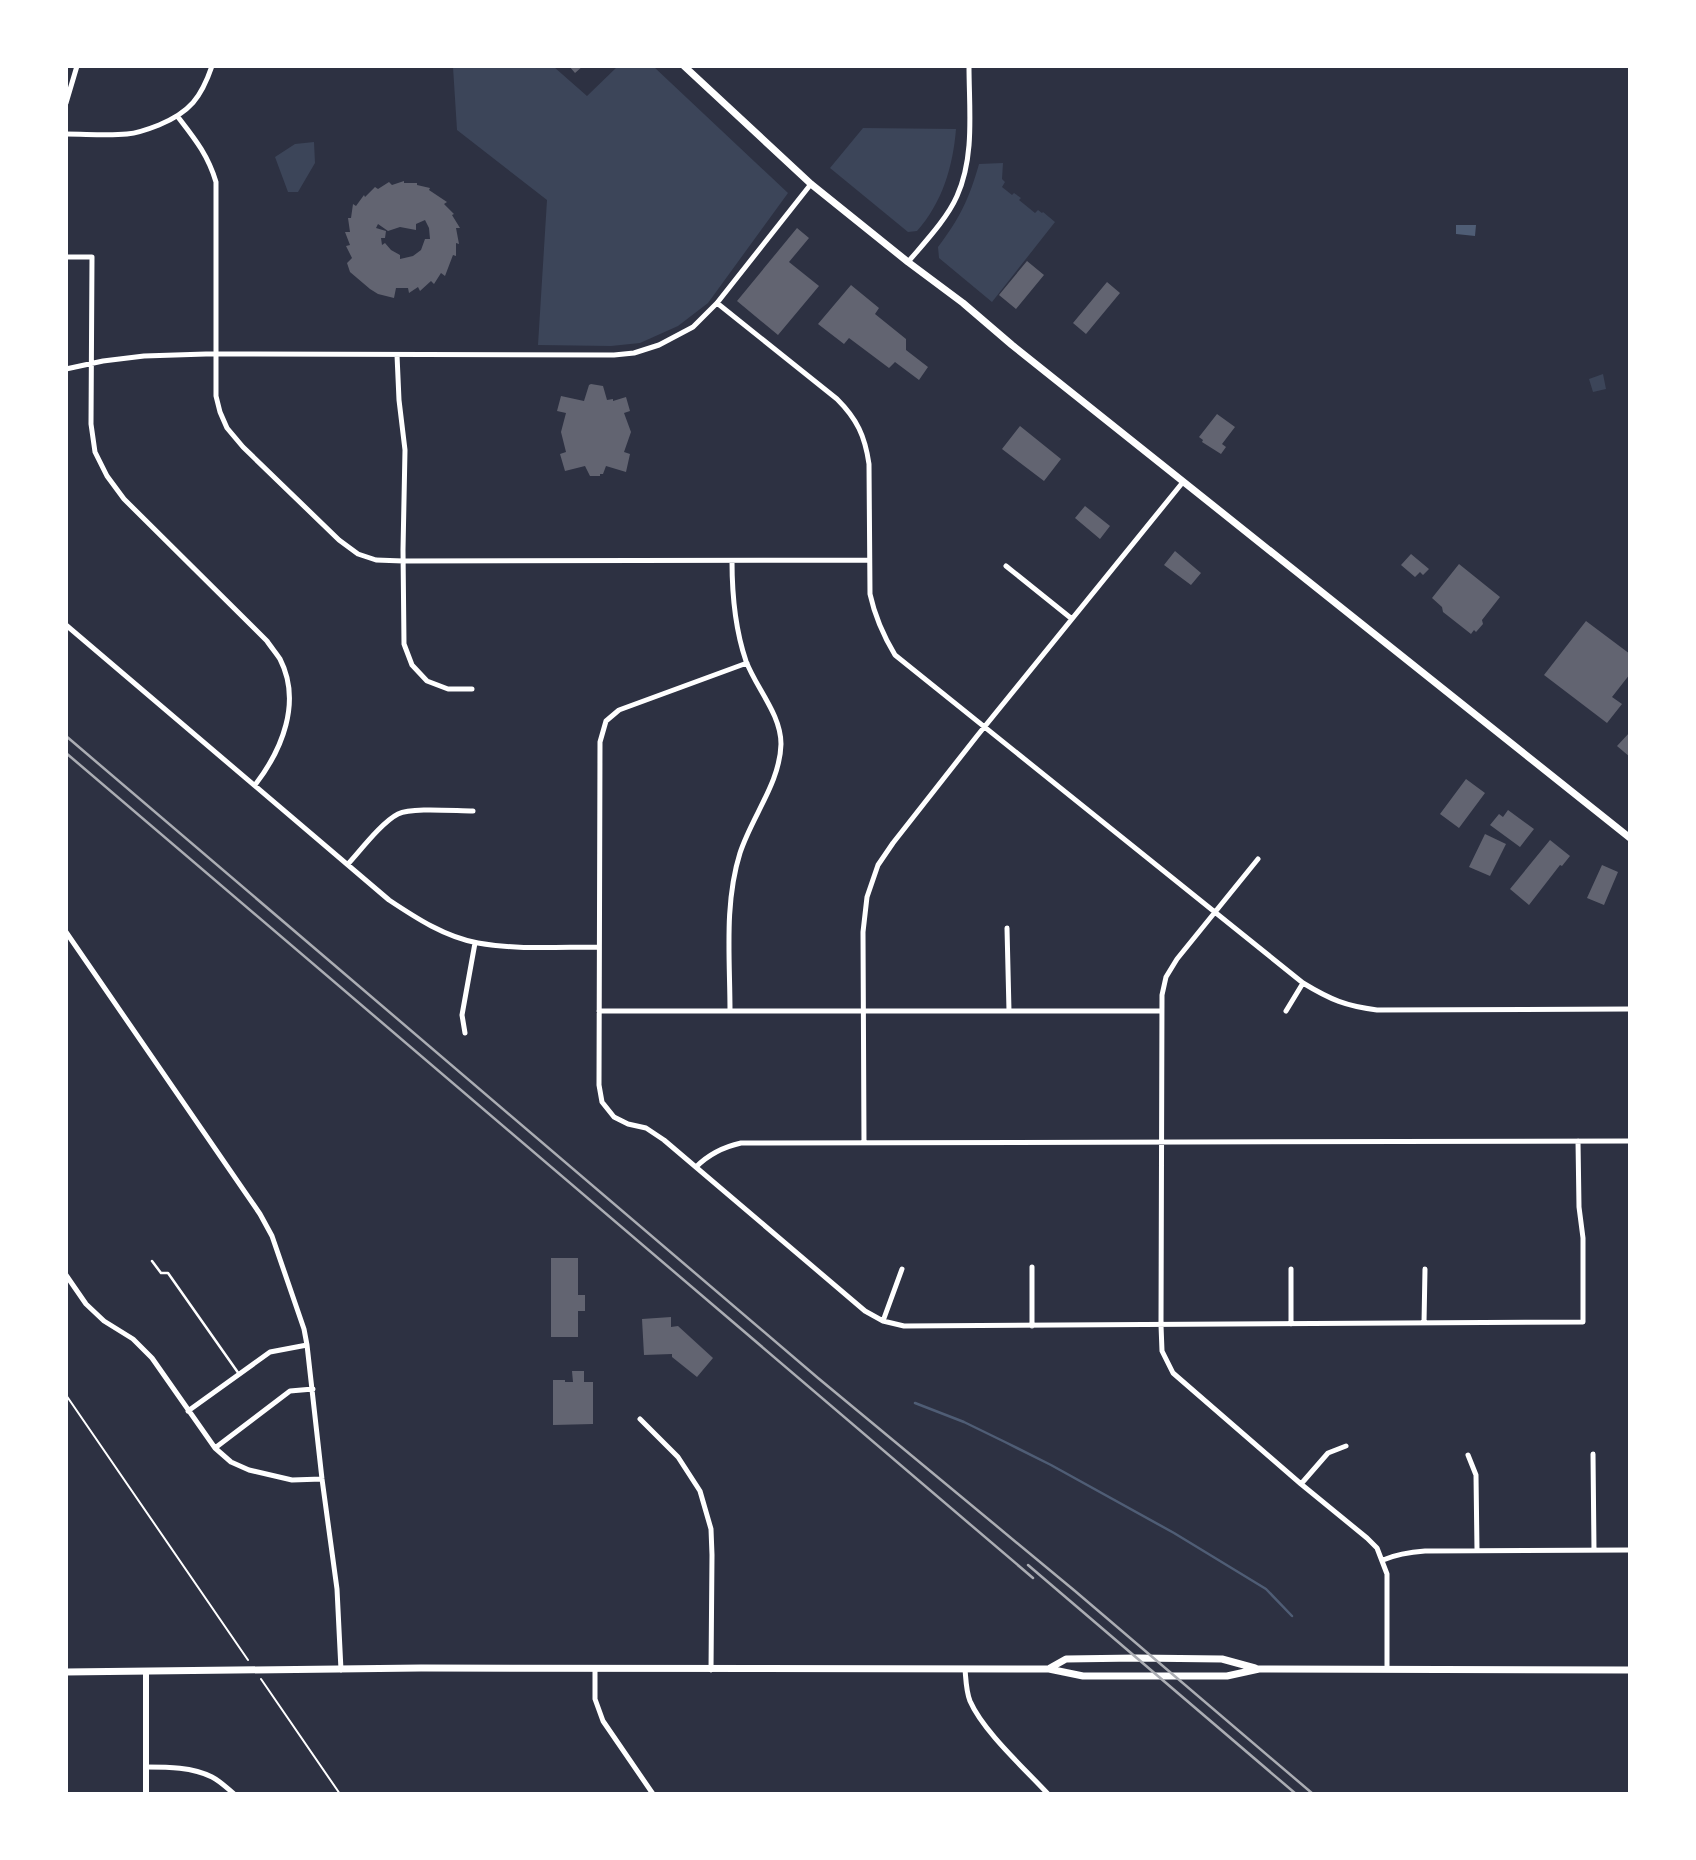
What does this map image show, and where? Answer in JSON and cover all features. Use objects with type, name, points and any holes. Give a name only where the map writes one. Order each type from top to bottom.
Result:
[{"type":"main road","points":[[684,66],[811,184],[1629,838]]},
{"type":"main road","points":[[1049,1669],[1066,1659],[1155,1658],[1222,1659],[1259,1670]]},
{"type":"main road","points":[[66,1672],[1049,1669],[1083,1676],[1227,1676],[1259,1670],[1629,1670]]},
{"type":"street","points":[[66,103],[77,66]]},
{"type":"street","points":[[66,134],[127,134],[149,129],[178,117],[192,105],[212,66]]},
{"type":"street","points":[[908,262],[956,198],[965,174],[970,146],[969,66]]},
{"type":"street","points":[[178,117],[211,164],[216,182],[216,396],[220,412],[227,428],[243,447],[339,540],[358,554],[376,560],[403,561],[869,561]]},
{"type":"street","points":[[66,369],[144,356],[634,353],[659,345],[693,327],[717,303],[811,184]]},
{"type":"street","points":[[66,257],[92,257],[91,424],[96,452],[107,476],[124,499],[267,641],[280,659],[288,683],[289,709],[286,729],[278,752],[255,785]]},
{"type":"street","points":[[717,303],[837,399],[859,426],[869,464],[870,594],[874,614],[895,655],[1303,983],[1322,995],[1350,1006],[1377,1010],[1629,1009]]},
{"type":"street","points":[[397,355],[405,450],[404,644],[412,665],[426,681],[448,689],[472,689]]},
{"type":"street","points":[[864,1143],[863,932],[867,897],[878,865],[985,727],[1183,482]]},
{"type":"street","points":[[730,1011],[729,911],[733,881],[751,825],[775,774],[780,758],[781,739],[776,720],[747,663],[739,637],[734,609],[732,561]]},
{"type":"street","points":[[1006,566],[1072,620]]},
{"type":"street","points":[[66,625],[389,900],[418,919],[475,943],[511,947],[598,947]]},
{"type":"street","points":[[747,663],[620,710],[606,720],[600,742],[598,947],[599,1085],[602,1102],[614,1117],[646,1128],[664,1140],[865,1311],[883,1321],[904,1326],[1583,1322],[1583,1238],[1579,1207],[1578,1141]]},
{"type":"street","points":[[348,864],[397,814],[408,811],[473,811]]},
{"type":"street","points":[[1258,859],[1177,959],[1166,977],[1162,995],[1162,1351],[1173,1373],[1377,1548],[1387,1574],[1387,1669]]},
{"type":"street","points":[[1007,928],[1009,1011]]},
{"type":"street","points":[[66,932],[260,1213],[272,1236],[307,1345],[337,1588],[341,1670]]},
{"type":"street","points":[[465,1033],[462,1015],[475,943]]},
{"type":"street","points":[[1286,1011],[1303,983]]},
{"type":"street","points":[[599,1012],[1161,1012]]},
{"type":"street","points":[[696,1167],[723,1147],[741,1143],[1629,1141]]},
{"type":"street","points":[[1031,1267],[1032,1326]]},
{"type":"street","points":[[883,1321],[902,1269]]},
{"type":"street","points":[[1291,1269],[1291,1324]]},
{"type":"street","points":[[1424,1323],[1425,1269]]},
{"type":"street","points":[[66,1275],[86,1304],[104,1321],[133,1339],[152,1358],[215,1448],[231,1462],[250,1470],[292,1480],[322,1479]]},
{"type":"street","points":[[188,1411],[270,1352],[307,1345]]},
{"type":"street","points":[[215,1448],[290,1391],[313,1389]]},
{"type":"street","points":[[640,1419],[678,1457],[700,1491],[711,1529],[711,1670]]},
{"type":"street","points":[[1301,1484],[1328,1452],[1346,1446]]},
{"type":"street","points":[[1593,1454],[1594,1550]]},
{"type":"street","points":[[1468,1455],[1476,1475],[1477,1550]]},
{"type":"street","points":[[1383,1560],[1411,1552],[1629,1550]]},
{"type":"street","points":[[595,1669],[595,1699],[603,1721],[653,1794]]},
{"type":"street","points":[[965,1669],[970,1701],[984,1725],[1048,1794]]},
{"type":"street","points":[[146,1671],[146,1794]]},
{"type":"street","points":[[146,1767],[181,1768],[201,1773],[214,1777],[234,1794]]},
{"type":"lane","points":[[152,1261],[161,1273],[168,1273],[239,1374]]},
{"type":"path","points":[[66,1395],[245,1656]]},
{"type":"path","points":[[265,1684],[340,1794]]},
{"type":"shaded area","points":[[453,67],[554,67],[587,96],[617,67],[654,67],[788,193],[708,303],[678,326],[640,343],[611,346],[538,345],[547,200],[457,130]]},
{"type":"shaded area","points":[[863,128],[956,129],[945,184],[933,209],[917,231],[908,232],[830,168]]},
{"type":"shaded area","points":[[314,142],[315,163],[298,192],[288,192],[275,157],[295,144]]},
{"type":"shaded area","points":[[1003,163],[1002,179],[1005,182],[1002,187],[1021,198],[1019,200],[1035,213],[1038,210],[1043,212],[1055,222],[992,302],[939,258],[938,247],[963,208],[979,164]]},
{"type":"shaded area","points":[[1456,225],[1476,225],[1475,236],[1456,234]]},
{"type":"shaded area","points":[[1603,374],[1606,389],[1593,392],[1589,379]]},
{"type":"building","points":[[569,66],[583,66],[575,73]]},
{"type":"building","points":[[404,181],[430,188],[429,190],[447,202],[444,204],[454,214],[452,215],[460,228],[456,228],[459,244],[456,243],[456,256],[453,255],[445,276],[441,273],[434,284],[431,281],[420,291],[418,287],[409,293],[408,288],[396,288],[394,298],[378,294],[350,272],[347,263],[352,258],[346,246],[350,245],[345,232],[350,232],[348,218],[351,218],[353,204],[356,206],[364,195],[365,197],[375,187],[378,189],[389,182],[392,185]],"holes":[[[425,220],[430,239],[425,239],[421,250],[413,256],[400,259],[400,255],[385,243],[382,245],[381,238],[385,238],[386,231],[376,228],[378,224],[388,231],[400,227],[416,230],[416,224]]]},
{"type":"building","points":[[797,228],[809,238],[789,262],[819,286],[778,335],[737,301]]},
{"type":"building","points":[[1027,261],[1044,275],[1016,309],[999,295]]},
{"type":"building","points":[[1107,282],[1120,293],[1086,334],[1073,323]]},
{"type":"building","points":[[851,285],[879,308],[875,314],[906,339],[906,350],[928,367],[919,380],[895,362],[889,368],[849,338],[844,344],[818,324]]},
{"type":"building","points":[[591,384],[603,386],[607,400],[626,397],[630,411],[624,413],[631,432],[624,452],[630,454],[626,472],[606,466],[600,476],[590,476],[585,466],[565,471],[560,454],[566,452],[561,432],[566,413],[557,411],[561,396],[584,401]]},
{"type":"building","points":[[1217,414],[1235,427],[1222,444],[1226,447],[1221,454],[1202,442],[1199,437]]},
{"type":"building","points":[[1020,426],[1061,459],[1044,481],[1002,449]]},
{"type":"building","points":[[1085,506],[1110,526],[1100,539],[1075,518]]},
{"type":"building","points":[[1175,551],[1201,573],[1191,585],[1164,565]]},
{"type":"building","points":[[1411,554],[1429,569],[1423,575],[1420,572],[1415,577],[1401,565]]},
{"type":"building","points":[[1459,564],[1500,597],[1482,620],[1483,624],[1471,634],[1443,612],[1442,607],[1432,598]]},
{"type":"building","points":[[1586,621],[1630,654],[1630,674],[1612,697],[1622,704],[1607,723],[1544,675]]},
{"type":"building","points":[[1630,732],[1630,757],[1617,746]]},
{"type":"building","points":[[1466,779],[1485,793],[1459,828],[1440,814]]},
{"type":"building","points":[[1508,810],[1534,829],[1520,847],[1490,825],[1499,814],[1503,817]]},
{"type":"building","points":[[1485,834],[1506,844],[1490,876],[1469,867]]},
{"type":"building","points":[[1550,840],[1570,856],[1529,905],[1510,889]]},
{"type":"building","points":[[1602,865],[1618,872],[1604,905],[1587,898]]},
{"type":"building","points":[[551,1258],[578,1258],[578,1295],[585,1295],[585,1311],[578,1311],[578,1337],[551,1337]]},
{"type":"building","points":[[671,1317],[671,1327],[678,1326],[713,1358],[697,1377],[672,1357],[672,1354],[644,1355],[642,1319]]},
{"type":"building","points":[[572,1371],[584,1371],[584,1382],[593,1382],[593,1424],[553,1425],[553,1380],[573,1382]]},
{"type":"waterway","points":[[915,1403],[964,1422],[1051,1465],[1174,1533],[1266,1589],[1292,1616]]},
{"type":"railway","points":[[66,736],[818,1378],[1075,1591],[1313,1794]]},
{"type":"railway","points":[[66,753],[1033,1578]]},
{"type":"railway","points":[[1028,1565],[1296,1794]]}]
